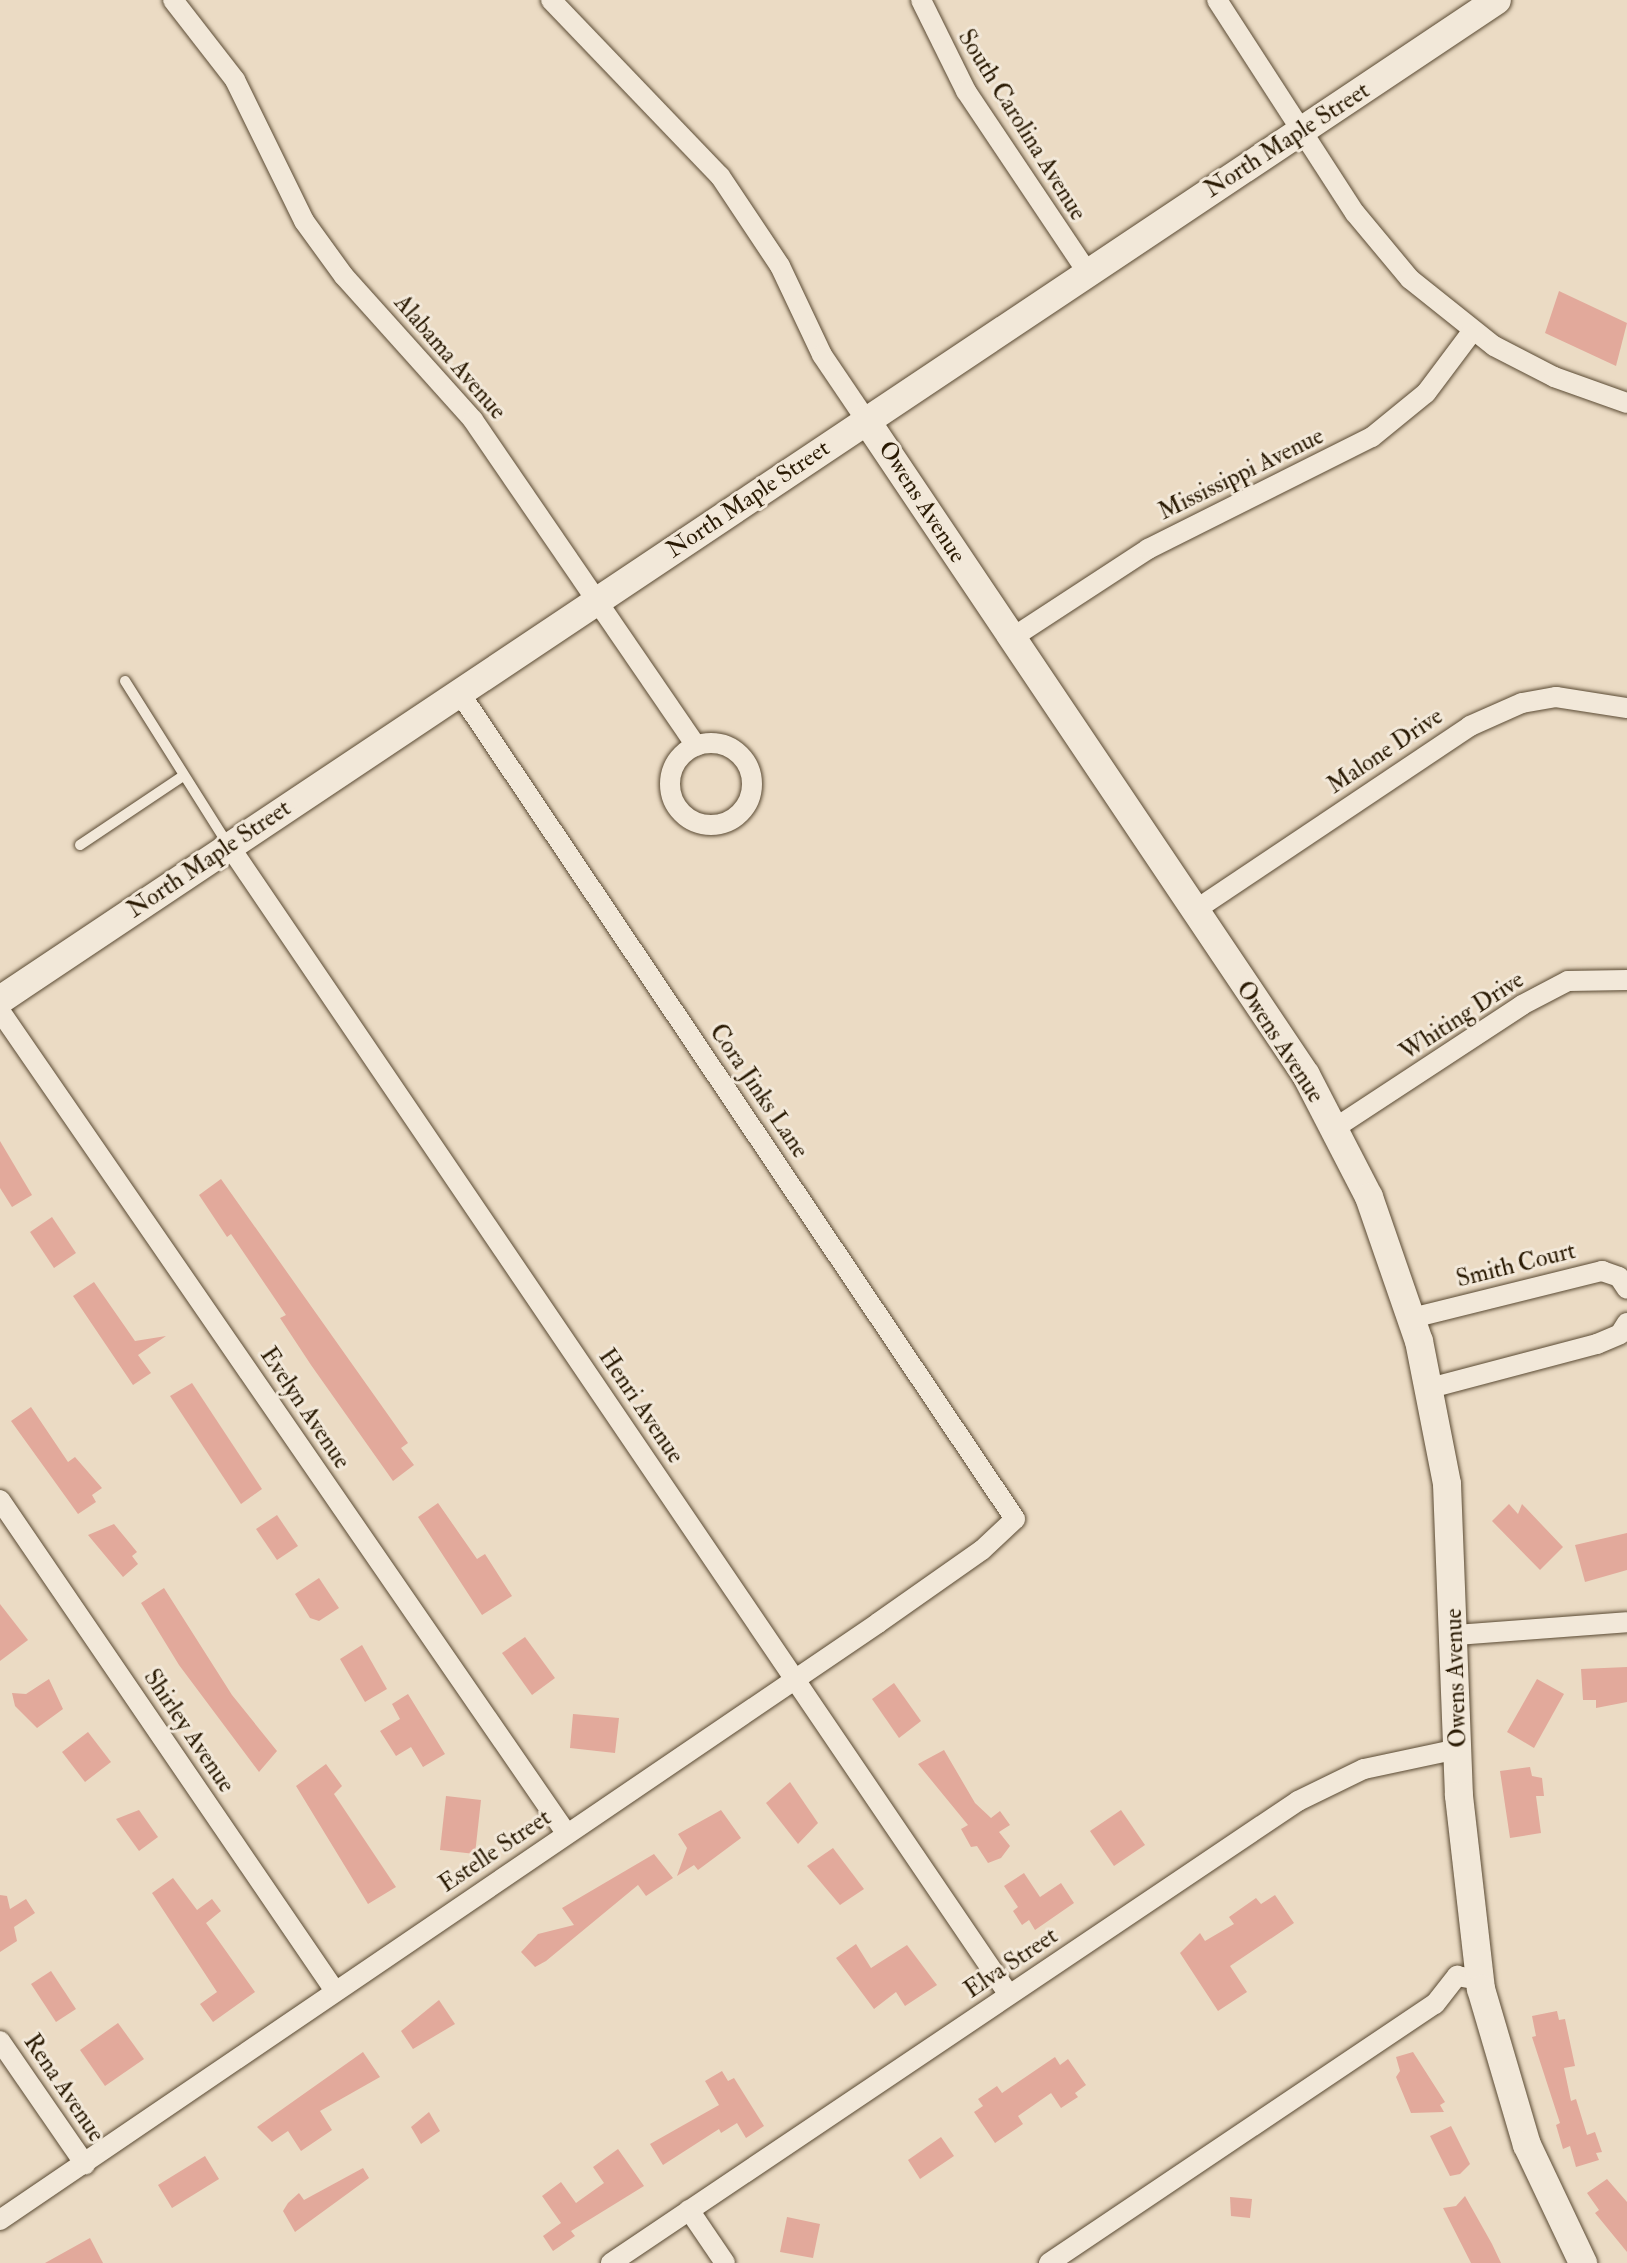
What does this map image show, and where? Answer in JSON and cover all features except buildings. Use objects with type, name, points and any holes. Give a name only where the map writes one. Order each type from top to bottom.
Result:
[{"type":"street","name":"Alabama Avenue","points":[[173,0],[235,80],[304,221],[344,276],[473,420],[696,746]]},
{"type":"street","name":"Owens Avenue","points":[[551,0],[729,188],[780,266],[822,355],[1306,1075],[1369,1197],[1412,1318],[1430,1388],[1447,1484],[1456,1635],[1458,1749],[1479,1980],[1527,2145],[1583,2263]]},
{"type":"street","name":"South Carolina Avenue","points":[[921,0],[966,91],[1088,273]]},
{"type":"street","points":[[1217,0],[1299,130],[1380,246],[1471,333],[1554,377],[1627,403]]},
{"type":"street","name":"North Maple Street","points":[[0,1000],[1497,0]]},
{"type":"street","name":"Mississippi Avenue","points":[[1012,638],[1148,549],[1389,426],[1426,393],[1471,333]]},
{"type":"street","name":"Cora Jinks Lane","points":[[459,692],[953,1420],[1015,1519]]},
{"type":"street","name":"Malone Drive","points":[[1194,911],[1470,726],[1522,703],[1556,697],[1627,708]]},
{"type":"street","points":[[709,743],[734,750],[750,771],[750,796],[736,817],[724,824],[696,823],[675,805],[670,777],[684,752],[696,746],[709,743]]},
{"type":"street","name":"Henri Avenue","points":[[230,847],[1009,1995]]},
{"type":"street","name":"Whiting Drive","points":[[1335,1128],[1522,1005],[1568,981],[1627,980]]},
{"type":"street","name":"Evelyn Avenue","points":[[0,1011],[567,1834]]},
{"type":"street","name":"Smith Court","points":[[1412,1318],[1602,1271],[1619,1277],[1627,1289]]},
{"type":"street","points":[[1430,1388],[1597,1344],[1620,1334],[1627,1323]]},
{"type":"street","name":"Shirley Avenue","points":[[0,1500],[335,1991]]},
{"type":"street","name":"Estelle Street","points":[[0,2220],[982,1550],[1015,1519]]},
{"type":"street","points":[[1456,1635],[1627,1622]]},
{"type":"street","name":"Elva Street","points":[[611,2263],[1329,1783],[1417,1754],[1458,1749]]},
{"type":"street","points":[[1049,2263],[1435,2004],[1457,1976],[1479,1980]]},
{"type":"street","name":"Rena Avenue","points":[[0,2041],[85,2164]]},
{"type":"street","points":[[689,2210],[725,2263]]},
{"type":"lane","points":[[125,681],[230,847]]},
{"type":"lane","points":[[80,845],[183,776]]}]
